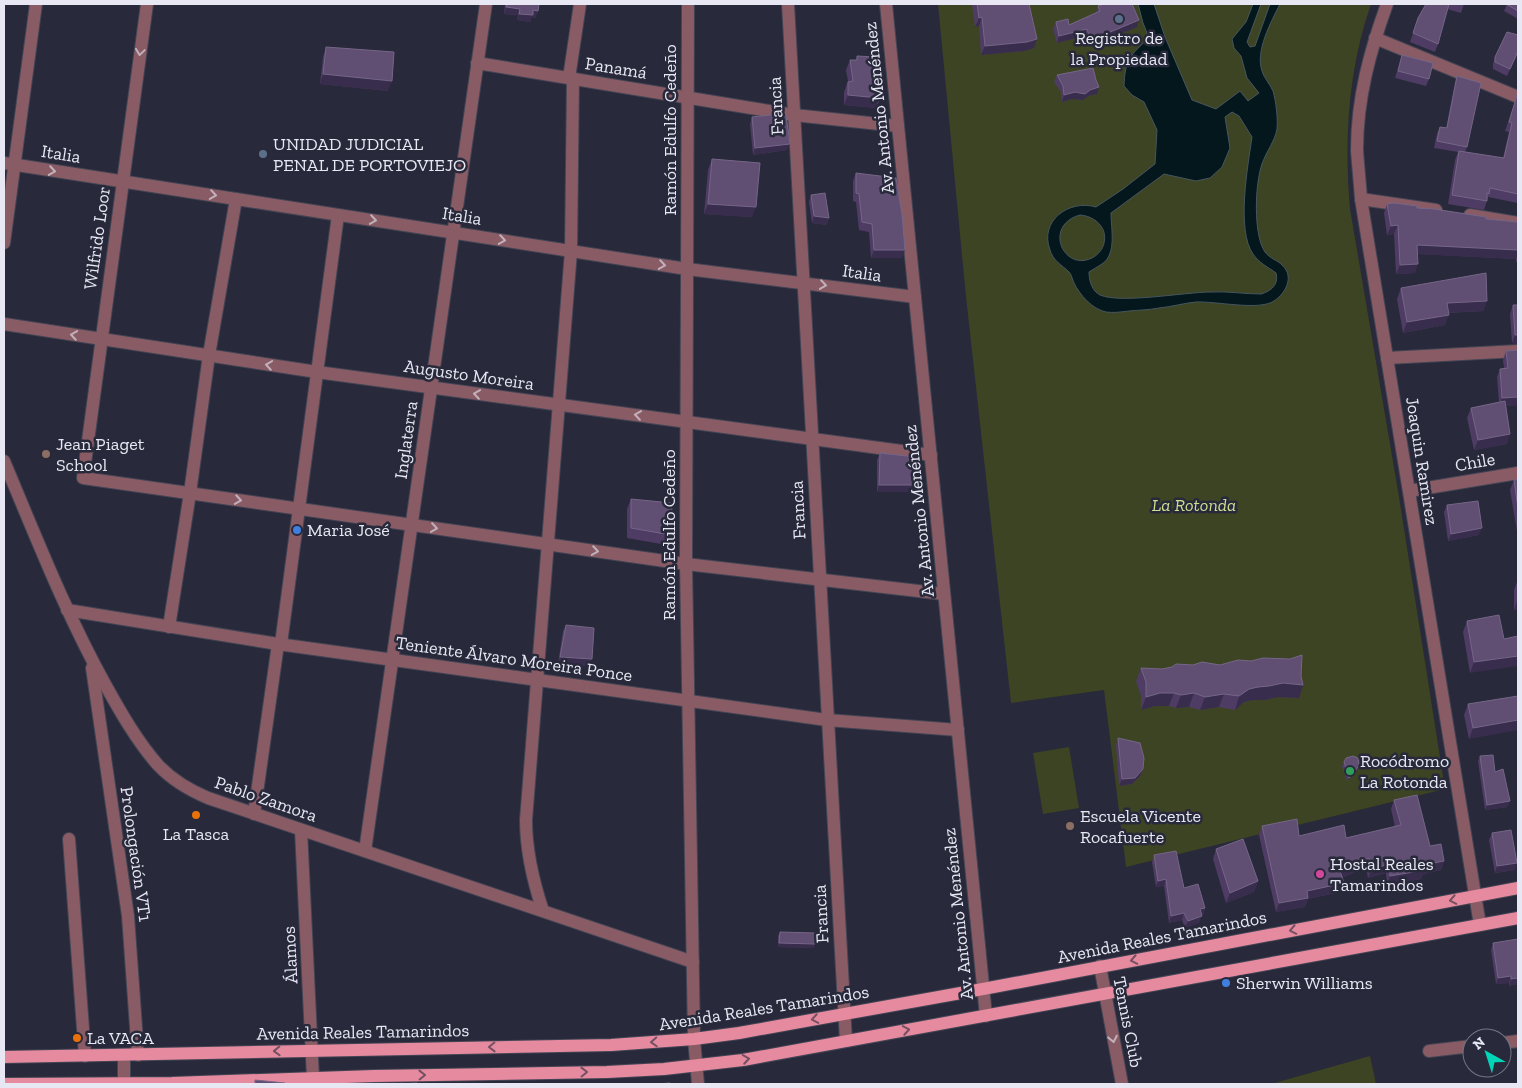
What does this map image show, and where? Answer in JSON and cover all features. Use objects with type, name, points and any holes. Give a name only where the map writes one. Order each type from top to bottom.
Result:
[{"type":"main road","name":"Avenida Reales Tamarindos","points":[[4,1057],[124,1056],[611,1044],[694,1039],[983,989],[1518,888]]},
{"type":"main road","points":[[6,1084],[124,1084],[607,1072],[697,1066],[743,1060],[1518,918]]},
{"type":"street","points":[[4,243],[9,164],[36,4]]},
{"type":"street","name":"Wilfrido Loor","points":[[147,4],[83,478],[190,493]]},
{"type":"street","name":"Inglaterra","points":[[364,851],[486,4]]},
{"type":"street","points":[[542,911],[530,868],[526,839],[527,804],[571,251],[571,78],[580,4]]},
{"type":"street","name":"Ramón Edulfo Cedeño","points":[[688,4],[686,564],[694,1039],[698,1084]]},
{"type":"street","name":"Francia","points":[[788,4],[846,1041]]},
{"type":"street","name":"Av. Antonio Menéndez","points":[[886,4],[986,1016]]},
{"type":"street","name":"Joaquin Ramirez","points":[[1387,4],[1366,68],[1360,106],[1358,150],[1362,199],[1480,925]]},
{"type":"street","points":[[1375,38],[1518,97]]},
{"type":"street","name":"Panamá","points":[[477,63],[794,115],[898,126]]},
{"type":"street","name":"Italia","points":[[9,164],[687,269],[915,297]]},
{"type":"street","points":[[169,626],[209,355],[236,199]]},
{"type":"street","points":[[1362,199],[1518,222]]},
{"type":"street","points":[[254,814],[299,509],[338,215]]},
{"type":"street","name":"Augusto Moreira","points":[[4,324],[317,372],[931,456]]},
{"type":"street","points":[[1387,358],[1518,351]]},
{"type":"street","name":"Pablo Zamora","points":[[4,461],[67,610],[91,659],[133,730],[149,753],[166,772],[196,793],[254,814],[693,962]]},
{"type":"street","name":"Chile","points":[[1409,492],[1518,472]]},
{"type":"street","points":[[190,493],[686,564],[944,594]]},
{"type":"street","name":"Teniente Álvaro Moreira Ponce","points":[[67,610],[279,644],[828,720],[958,730]]},
{"type":"street","name":"Prolongación VT1","points":[[91,659],[128,916],[138,1055]]},
{"type":"street","name":"Álamos","points":[[301,830],[313,1078]]},
{"type":"street","points":[[69,838],[85,1056]]},
{"type":"street","name":"Tennis Club","points":[[1100,966],[1122,1084]]},
{"type":"street","points":[[1429,1052],[1462,1047]]},
{"type":"street","points":[[124,1056],[124,1084]]},
{"type":"green space","name":"La Rotonda","points":[[938,4],[1371,4],[1357,54],[1350,105],[1348,183],[1350,209],[1399,497],[1445,789],[1126,867],[1104,690],[1011,703],[966,297]]},
{"type":"green space","points":[[1069,747],[1079,808],[1043,814],[1033,753]]},
{"type":"green space","points":[[1370,1056],[1376,1084],[1271,1084]]},
{"type":"water","points":[[1138,4],[1154,4],[1165,37],[1192,100],[1216,109],[1240,91],[1248,101],[1259,93],[1247,78],[1241,56],[1234,48],[1232,39],[1246,22],[1253,4],[1261,4],[1247,42],[1250,47],[1255,46],[1270,4],[1280,4],[1265,37],[1260,63],[1264,76],[1274,95],[1277,129],[1260,173],[1256,209],[1258,234],[1261,244],[1265,252],[1281,264],[1288,275],[1285,289],[1274,301],[1258,305],[1196,302],[1152,309],[1106,312],[1096,308],[1083,297],[1070,273],[1051,254],[1048,239],[1049,230],[1059,215],[1067,209],[1076,206],[1096,207],[1155,164],[1157,130],[1144,102],[1132,95],[1124,86],[1127,64],[1137,49],[1149,38]],"holes":[[[1232,112],[1239,116],[1252,137],[1246,180],[1244,214],[1248,243],[1255,257],[1276,273],[1277,277],[1273,287],[1261,294],[1200,292],[1123,298],[1097,293],[1092,285],[1089,272],[1107,260],[1110,254],[1112,241],[1111,213],[1164,174],[1196,181],[1210,178],[1222,167],[1230,148],[1225,117]],[[1080,215],[1099,223],[1105,237],[1098,254],[1082,261],[1073,259],[1066,253],[1061,245],[1060,237],[1062,228],[1069,220]]]},
{"type":"building","points":[[507,4],[539,4],[538,11],[533,10],[533,15],[519,14],[520,9],[506,7]]},
{"type":"building","points":[[977,4],[1029,4],[1037,39],[1027,42],[985,46],[982,17],[979,18]]},
{"type":"building","points":[[1105,4],[1132,4],[1139,20],[1091,40],[1087,29],[1059,36],[1056,22],[1068,19],[1069,25],[1100,11],[1098,6]]},
{"type":"building","points":[[1426,4],[1449,4],[1438,44],[1413,33],[1418,18]]},
{"type":"building","points":[[1506,4],[1518,4],[1518,11]]},
{"type":"building","points":[[1507,32],[1518,35],[1518,51],[1510,69],[1495,62],[1495,57]]},
{"type":"building","points":[[326,47],[394,52],[392,81],[323,74]]},
{"type":"building","points":[[1402,55],[1433,63],[1429,79],[1398,71]]},
{"type":"building","points":[[857,56],[876,57],[882,94],[879,93],[879,98],[848,95],[848,82],[853,81],[850,60],[857,60]]},
{"type":"building","points":[[1093,68],[1099,87],[1085,94],[1075,92],[1064,95],[1063,86],[1057,75]]},
{"type":"building","points":[[1457,76],[1481,83],[1467,147],[1437,141],[1440,127],[1447,128]]},
{"type":"building","points":[[1517,95],[1518,194],[1490,188],[1489,194],[1487,193],[1487,201],[1452,195],[1459,151],[1504,158],[1512,123],[1509,122]]},
{"type":"building","points":[[786,115],[790,144],[755,148],[752,117]]},
{"type":"building","points":[[712,159],[760,163],[756,207],[708,204]]},
{"type":"building","points":[[856,173],[896,178],[905,250],[874,250],[872,224],[862,222],[859,194],[856,193]]},
{"type":"building","points":[[825,193],[829,218],[814,216],[811,195]]},
{"type":"building","points":[[1394,203],[1486,217],[1486,219],[1518,222],[1518,250],[1417,245],[1418,264],[1400,265],[1398,225],[1391,226],[1387,204]]},
{"type":"building","points":[[1486,273],[1487,301],[1447,303],[1449,315],[1407,322],[1401,288]]},
{"type":"building","points":[[1513,305],[1518,305],[1518,335],[1515,335]]},
{"type":"building","points":[[1518,350],[1518,397],[1502,398],[1500,369],[1508,368],[1506,351]]},
{"type":"building","points":[[1505,401],[1510,434],[1478,440],[1471,408]]},
{"type":"building","points":[[880,453],[915,457],[915,485],[879,485]]},
{"type":"building","points":[[1518,479],[1518,508],[1514,480]]},
{"type":"building","points":[[631,499],[672,503],[671,535],[631,528]]},
{"type":"building","points":[[1478,501],[1482,528],[1451,534],[1447,505]]},
{"type":"building","points":[[1499,615],[1504,639],[1518,636],[1518,656],[1474,662],[1467,621]]},
{"type":"building","points":[[566,625],[594,628],[592,659],[560,657]]},
{"type":"building","points":[[1302,655],[1301,676],[1303,685],[1283,683],[1258,687],[1249,689],[1239,696],[1224,694],[1205,697],[1194,693],[1181,695],[1160,693],[1146,697],[1146,682],[1141,668],[1162,669],[1176,664],[1193,665],[1202,662],[1220,665],[1238,660],[1251,661],[1263,658],[1290,659]]},
{"type":"building","points":[[1518,696],[1518,720],[1473,728],[1468,704]]},
{"type":"building","points":[[1118,738],[1140,743],[1144,758],[1143,769],[1135,778],[1122,779]]},
{"type":"building","points":[[1493,755],[1495,772],[1503,769],[1510,801],[1487,805],[1480,756]]},
{"type":"building","name":"Rocódromo La Rotonda","points":[[1353,756],[1358,758],[1359,766],[1349,778],[1344,762],[1346,758]]},
{"type":"building","points":[[1417,795],[1430,846],[1441,844],[1444,861],[1423,865],[1425,870],[1390,876],[1389,864],[1372,869],[1369,858],[1340,871],[1344,883],[1307,891],[1308,898],[1279,903],[1262,826],[1297,819],[1299,836],[1344,825],[1346,838],[1401,825],[1394,800]]},
{"type":"building","points":[[1511,830],[1517,863],[1497,866],[1492,833]]},
{"type":"building","points":[[1243,839],[1258,881],[1230,893],[1216,849]]},
{"type":"building","points":[[1176,851],[1184,888],[1198,884],[1205,908],[1200,909],[1202,916],[1188,921],[1184,913],[1171,916],[1166,879],[1158,881],[1154,855]]},
{"type":"building","points":[[780,932],[815,933],[815,944],[779,943]]},
{"type":"building","points":[[1518,939],[1518,978],[1511,979],[1511,976],[1498,978],[1493,943]]},
{"type":"building","points":[[255,1080],[285,1083],[286,1084],[255,1084]]},
{"type":"place","name":"Registro de la Propiedad","points":[[1119,19]]},
{"type":"place","name":"UNIDAD JUDICIAL PENAL DE PORTOVIEJO","points":[[263,154]]},
{"type":"place","name":"Jean Piaget School","points":[[46,454]]},
{"type":"place","name":"Maria José","points":[[297,530]]},
{"type":"place","name":"Rocódromo La Rotonda","points":[[1350,771]]},
{"type":"place","name":"La Tasca","points":[[196,815]]},
{"type":"place","name":"Escuela Vicente Rocafuerte","points":[[1070,826]]},
{"type":"place","name":"Hostal Reales Tamarindos","points":[[1320,874]]},
{"type":"place","name":"Sherwin Williams","points":[[1226,983]]},
{"type":"place","name":"La VACA","points":[[77,1038]]}]
